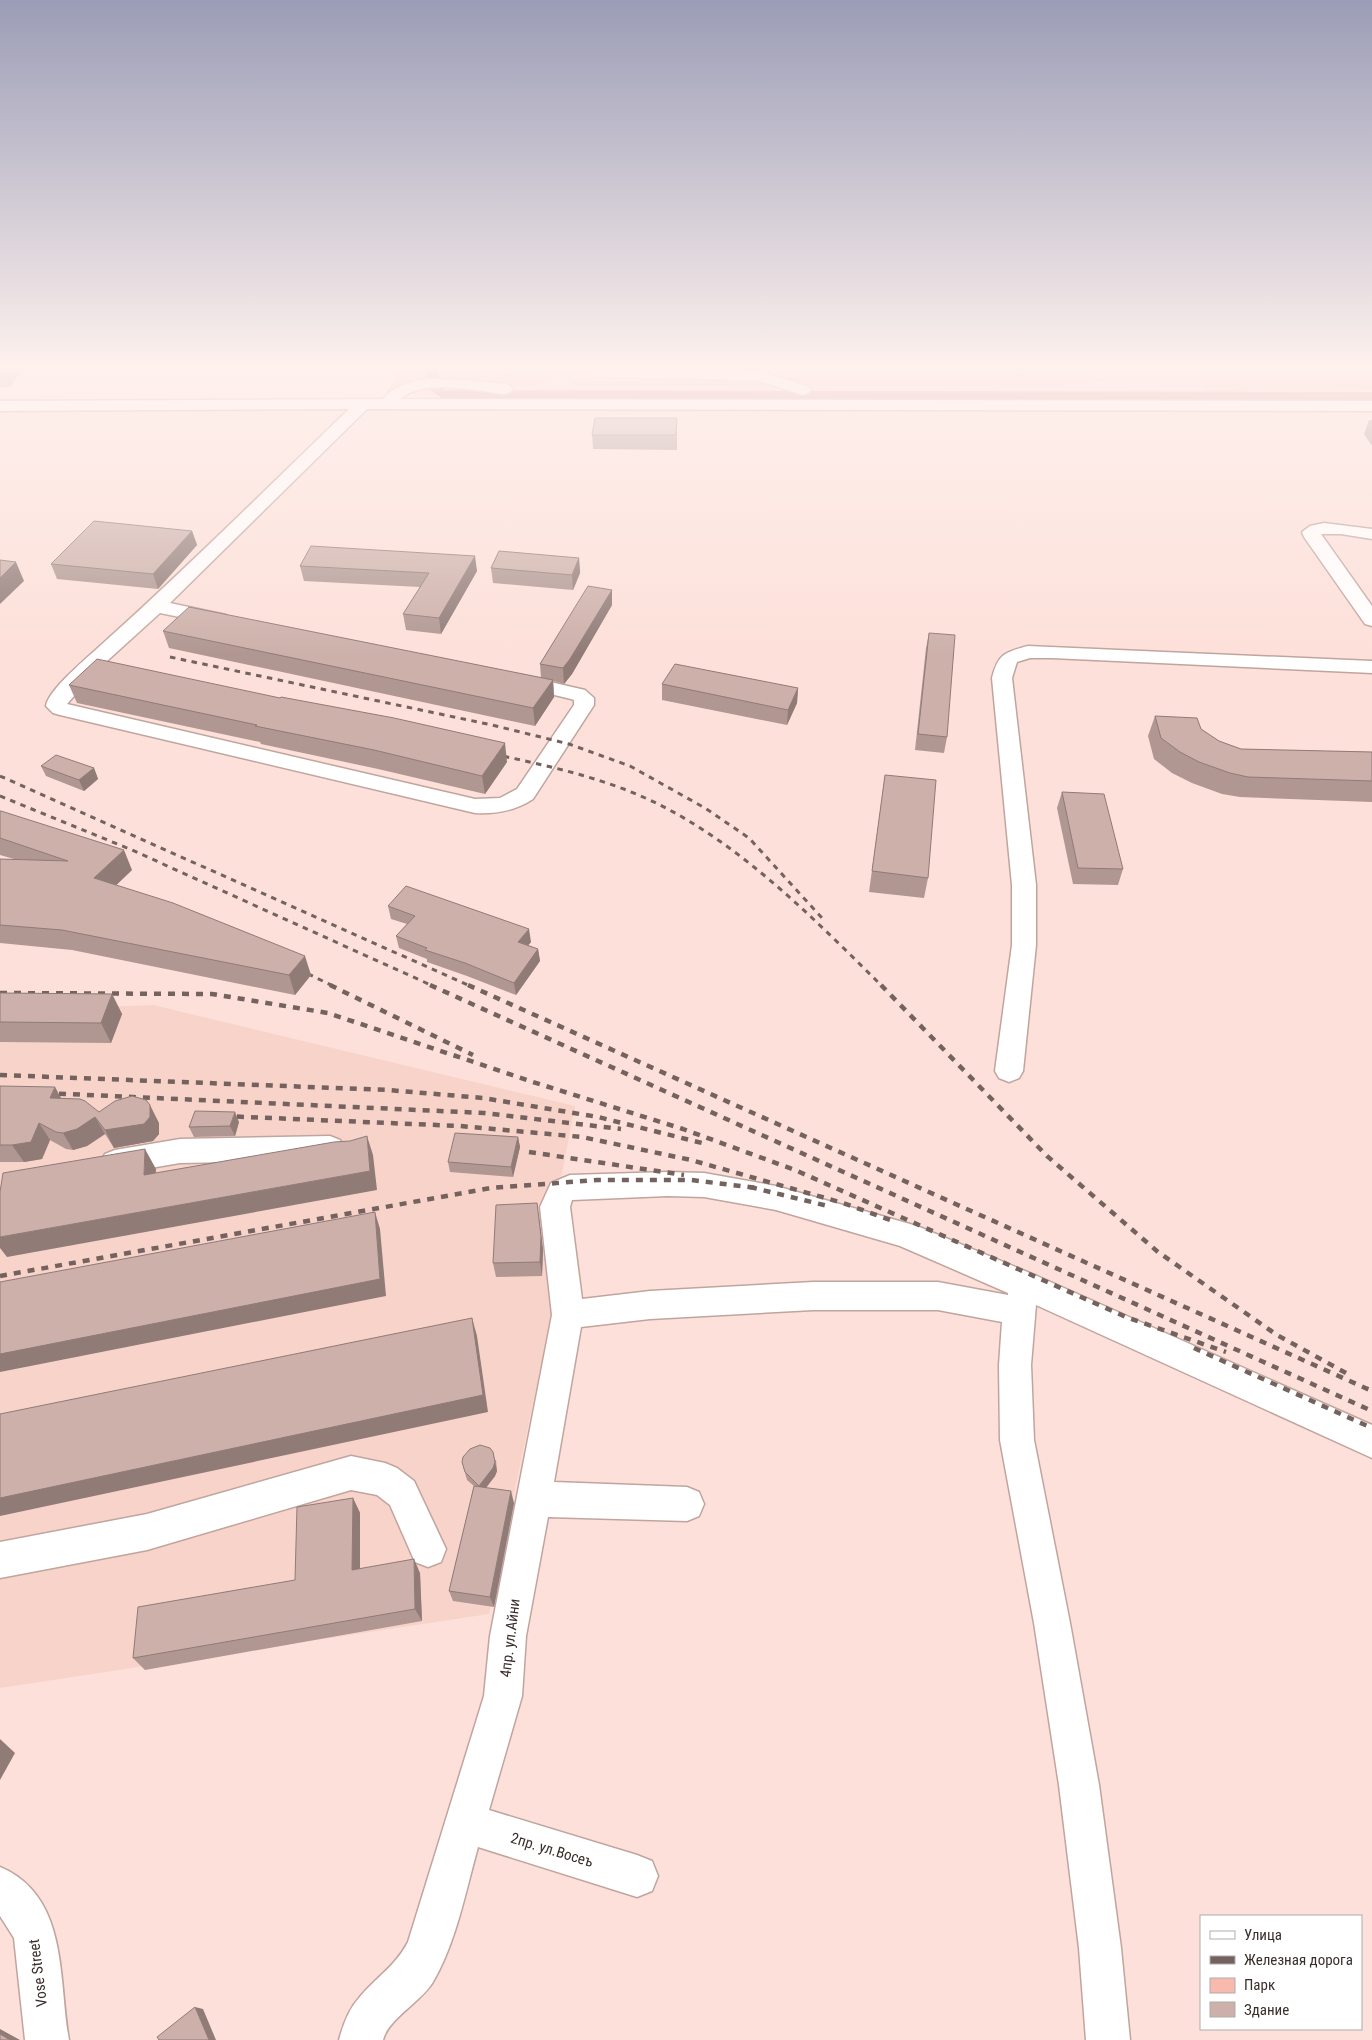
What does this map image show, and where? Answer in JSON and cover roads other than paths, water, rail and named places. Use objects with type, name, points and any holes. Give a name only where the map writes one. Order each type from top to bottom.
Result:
[{"type":"street","points":[[301,464],[156,606],[89,667],[57,700],[56,706],[60,710],[475,806],[494,807],[511,804],[525,794],[584,705],[584,698],[570,691],[502,677]]},
{"type":"street","points":[[1372,534],[1321,528],[1311,532],[1372,620]]},
{"type":"street","points":[[156,606],[233,622]]},
{"type":"street","points":[[1009,1072],[1024,945],[1024,885],[1002,678],[1005,666],[1010,658],[1028,652],[1052,652],[1372,667]]},
{"type":"street","points":[[94,1166],[180,1151],[356,1147]]},
{"type":"street","name":"4пр. ул.Айни","points":[[361,2040],[373,2012],[408,1982],[419,1966],[428,1947],[502,1696],[507,1665],[508,1636],[568,1315],[555,1207],[561,1192],[570,1187],[668,1184],[704,1185],[776,1198],[906,1235],[1022,1299]]},
{"type":"street","points":[[568,1315],[650,1305],[813,1296],[938,1296],[1022,1299],[1372,1442]]},
{"type":"street","points":[[1022,1299],[1015,1365],[1017,1440],[1052,1623],[1079,1785],[1100,1948],[1108,2040]]},
{"type":"street","points":[[0,1560],[147,1532],[351,1473],[385,1480],[402,1493],[428,1550]]},
{"type":"street","points":[[534,1499],[687,1504]]},
{"type":"street","name":"2пр. ул.Восеъ","points":[[466,1823],[637,1876]]},
{"type":"street","name":"Vose Street","points":[[0,1888],[13,1897],[32,1924],[38,1954],[44,2026],[47,2040]]},
{"type":"railway","points":[[170,657],[492,725],[569,744],[630,766],[705,808],[749,838],[822,918]]},
{"type":"railway","points":[[493,754],[556,768],[617,786],[656,803],[688,820],[748,862],[804,910],[881,985]]},
{"type":"railway","points":[[0,776],[470,986]]},
{"type":"railway","points":[[0,796],[132,850],[433,986]]},
{"type":"railway","points":[[298,969],[333,986]]},
{"type":"railway","points":[[330,985],[473,1055]]},
{"type":"railway","points":[[430,985],[1372,1411]]},
{"type":"railway","points":[[468,985],[1372,1391]]},
{"type":"railway","points":[[881,985],[1047,1156],[1158,1252],[1277,1335],[1346,1373]]},
{"type":"railway","points":[[0,993],[212,994],[328,1013],[533,1082],[683,1129],[795,1170],[1126,1317],[1226,1352]]},
{"type":"railway","points":[[0,1075],[388,1090],[483,1098],[598,1117],[706,1144]]},
{"type":"railway","points":[[45,1093],[484,1113],[621,1129]]},
{"type":"railway","points":[[223,1116],[460,1126],[582,1137],[691,1160],[843,1203],[893,1221]]},
{"type":"railway","points":[[529,1152],[684,1175]]},
{"type":"railway","points":[[0,1276],[491,1188],[597,1180],[691,1180],[751,1187]]},
{"type":"railway","points":[[751,1187],[757,1188]]},
{"type":"railway","points":[[751,1187],[828,1206]]},
{"type":"railway","points":[[1194,1348],[1372,1428]]}]
